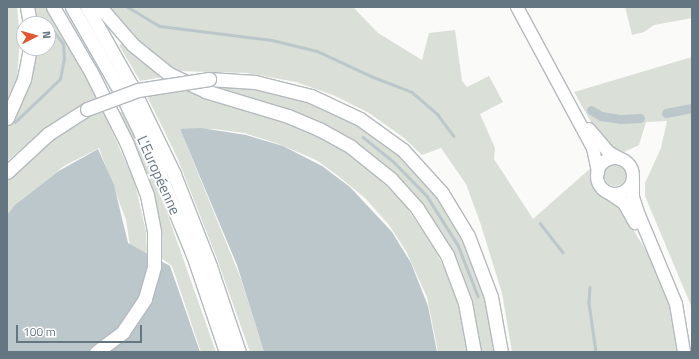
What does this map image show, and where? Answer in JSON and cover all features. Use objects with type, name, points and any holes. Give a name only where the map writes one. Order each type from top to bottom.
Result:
[{"type":"highway","points":[[53,7],[91,72],[120,129],[142,180],[152,218],[155,255],[152,278],[145,299],[123,332],[96,352]]},
{"type":"highway","name":"L'Européenne","points":[[72,7],[120,91],[162,180],[195,260],[226,352]]},
{"type":"highway","name":"L'Européenne","points":[[87,7],[138,99],[174,174],[206,255],[239,352]]},
{"type":"highway","points":[[100,7],[133,45],[169,74],[210,92],[288,116],[319,129],[351,147],[391,179],[417,208],[447,255],[465,303],[474,352]]},
{"type":"highway","points":[[7,118],[24,80],[28,56]]},
{"type":"highway","points":[[7,172],[48,134],[88,109],[138,90],[208,79],[255,82],[311,96],[360,119],[403,150],[442,193],[473,246],[491,297],[501,352]]},
{"type":"main road","points":[[517,7],[573,107],[596,154],[600,185],[624,203],[654,253]]},
{"type":"main road","points":[[573,107],[606,149],[630,166],[633,181],[634,203],[676,304],[684,352]]},
{"type":"main road","points":[[598,172],[606,160],[619,158]]},
{"type":"main road","points":[[609,193],[622,193],[633,181]]},
{"type":"shaded area","points":[[7,7],[17,7],[16,56],[19,56],[17,79],[7,99]]},
{"type":"shaded area","points":[[31,7],[46,7],[51,16],[33,16]]},
{"type":"shaded area","points":[[110,7],[353,7],[378,33],[422,60],[429,33],[455,30],[462,81],[467,87],[489,76],[503,102],[480,114],[495,148],[494,159],[533,219],[593,166],[591,177],[594,187],[602,195],[615,200],[656,267],[670,303],[678,352],[512,352],[502,293],[481,225],[466,184],[441,148],[422,155],[404,138],[369,113],[333,95],[296,82],[247,73],[178,71],[144,49]]},
{"type":"shaded area","points":[[625,7],[692,7],[692,18],[654,25],[644,32],[632,35]]},
{"type":"shaded area","points":[[56,24],[99,97],[48,126],[7,161],[7,127],[25,94],[31,77],[33,56],[56,56]]},
{"type":"shaded area","points":[[124,43],[134,54],[163,77],[140,81],[119,45]]},
{"type":"shaded area","points":[[692,57],[692,308],[645,196],[645,183],[661,148],[667,121],[646,122],[639,145],[624,152],[613,148],[595,129],[574,92]]},
{"type":"shaded area","points":[[206,83],[232,84],[318,102],[367,127],[422,175],[459,228],[486,296],[496,352],[478,352],[461,276],[369,154]]},
{"type":"shaded area","points":[[183,87],[321,136],[363,164],[403,202],[434,248],[446,272],[457,301],[467,352],[438,352],[427,297],[406,251],[389,225],[365,198],[337,175],[316,160],[279,144],[244,133],[214,129],[180,129],[241,279],[264,352],[250,352],[216,256],[177,157],[146,94]]},
{"type":"shaded area","points":[[102,109],[135,183],[146,232],[147,253],[130,246],[126,220],[99,148],[64,166],[19,202],[7,215],[7,180],[20,165],[74,124]]},
{"type":"shaded area","points":[[123,111],[160,193],[216,352],[201,352],[172,266],[161,258],[159,238],[118,113]]},
{"type":"shaded area","points":[[201,128],[246,135],[283,146],[322,166],[350,187],[392,232],[411,263],[428,306],[437,352],[264,352],[237,265],[180,129]]},
{"type":"shaded area","points":[[98,149],[114,185],[128,243],[170,266],[200,352],[7,352],[7,215],[15,205],[57,172]]},
{"type":"shaded area","points":[[615,164],[623,167],[626,175],[623,183],[615,186],[607,183],[604,175],[607,167]]},
{"type":"waterway","points":[[128,7],[160,26],[272,40],[317,51],[371,76],[412,92],[438,115],[454,136]]},
{"type":"waterway","points":[[15,122],[60,79],[64,58],[63,44],[56,35]]},
{"type":"waterway","points":[[666,113],[692,108]]},
{"type":"waterway","points":[[591,110],[601,116],[621,119],[640,118]]},
{"type":"waterway","points":[[363,137],[393,161],[427,196],[458,245],[478,296]]},
{"type":"waterway","points":[[540,223],[563,252]]},
{"type":"waterway","points":[[590,287],[589,303],[596,352]]}]
